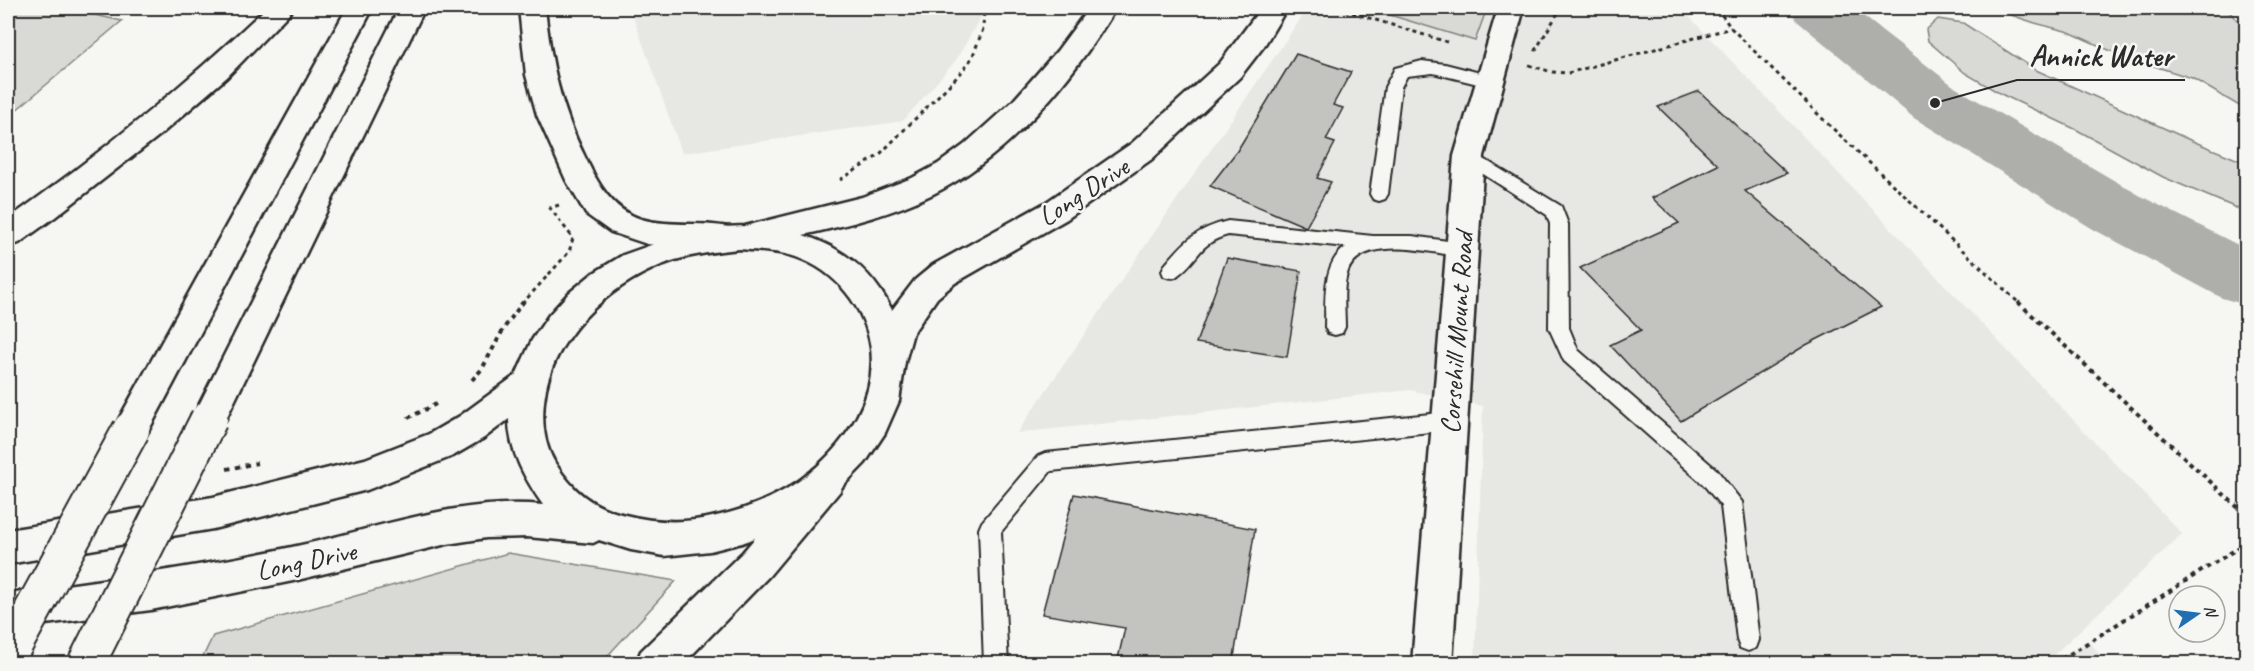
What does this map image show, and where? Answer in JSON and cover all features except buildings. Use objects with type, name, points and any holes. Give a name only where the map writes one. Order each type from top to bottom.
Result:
[{"type":"main road","points":[[8,235],[146,133],[239,50],[280,8]]},
{"type":"main road","points":[[8,656],[360,8]]},
{"type":"main road","points":[[86,663],[412,8]]},
{"type":"main road","points":[[532,8],[536,50],[551,115],[587,193],[602,211],[621,223],[645,231],[683,238],[779,241],[815,252],[846,270],[870,296],[884,326],[889,361],[882,402],[861,443],[756,564],[655,663]]},
{"type":"main road","points":[[827,480],[777,514],[719,534],[658,539],[604,527],[563,503],[536,468],[524,428],[528,385],[544,347],[569,313],[602,283],[641,260],[682,245],[733,238],[835,215],[890,199],[923,186],[950,171],[988,143],[1041,87],[1072,51],[1103,8]]},
{"type":"main road","name":"Corsehill Mount Road","points":[[1432,663],[1469,156],[1510,8]]},
{"type":"main road","name":"Long Drive","points":[[889,361],[897,331],[926,288],[973,257],[1056,211],[1142,151],[1230,70],[1273,9]]},
{"type":"main road","points":[[8,547],[213,513],[367,474],[441,445],[472,427],[528,385]]},
{"type":"main road","name":"Long Drive","points":[[8,611],[151,592],[292,564],[447,527],[486,521],[527,520],[604,527]]},
{"type":"lane","points":[[1379,194],[1393,87],[1401,72],[1419,66],[1430,67],[1490,81]]},
{"type":"lane","points":[[1469,156],[1555,212],[1559,224],[1559,328],[1571,356],[1710,477],[1731,502],[1748,640]]},
{"type":"lane","points":[[1171,271],[1198,240],[1210,231],[1228,228],[1462,250]]},
{"type":"lane","points":[[1335,327],[1338,273],[1344,259],[1354,249],[1371,243]]},
{"type":"lane","points":[[996,663],[990,529],[1045,462],[1450,421]]},
{"type":"path","points":[[1527,64],[1561,8]]},
{"type":"path","points":[[1717,8],[1731,28],[1828,124],[2247,515]]},
{"type":"path","points":[[2054,663],[2247,543]]},
{"type":"shaded area","points":[[8,8],[63,8],[122,21],[8,117]]},
{"type":"shaded area","points":[[630,8],[986,8],[956,60],[903,121],[682,153]]},
{"type":"shaded area","points":[[1308,8],[1681,8],[2182,534],[2045,663],[1475,663],[1483,406],[1410,390],[1017,433]]},
{"type":"shaded area","points":[[1367,8],[1487,8],[1475,41]]},
{"type":"shaded area","points":[[1990,8],[2225,8],[2246,28],[2246,110],[2192,78],[2122,56],[2069,32]]},
{"type":"shaded area","points":[[1938,19],[1963,23],[2036,70],[2246,163],[2246,212],[2163,177],[2077,130],[2001,94],[1965,73],[1928,41],[1926,30]]},
{"type":"shaded area","points":[[508,553],[676,581],[601,663],[200,663],[213,636]]},
{"type":"shaded area","points":[[2089,641],[2106,663],[2054,663]]},
{"type":"waterway","points":[[1817,8],[1935,103],[2116,212],[2246,279]]},
{"type":"place","name":"Annick Water","points":[[1935,103]]}]
